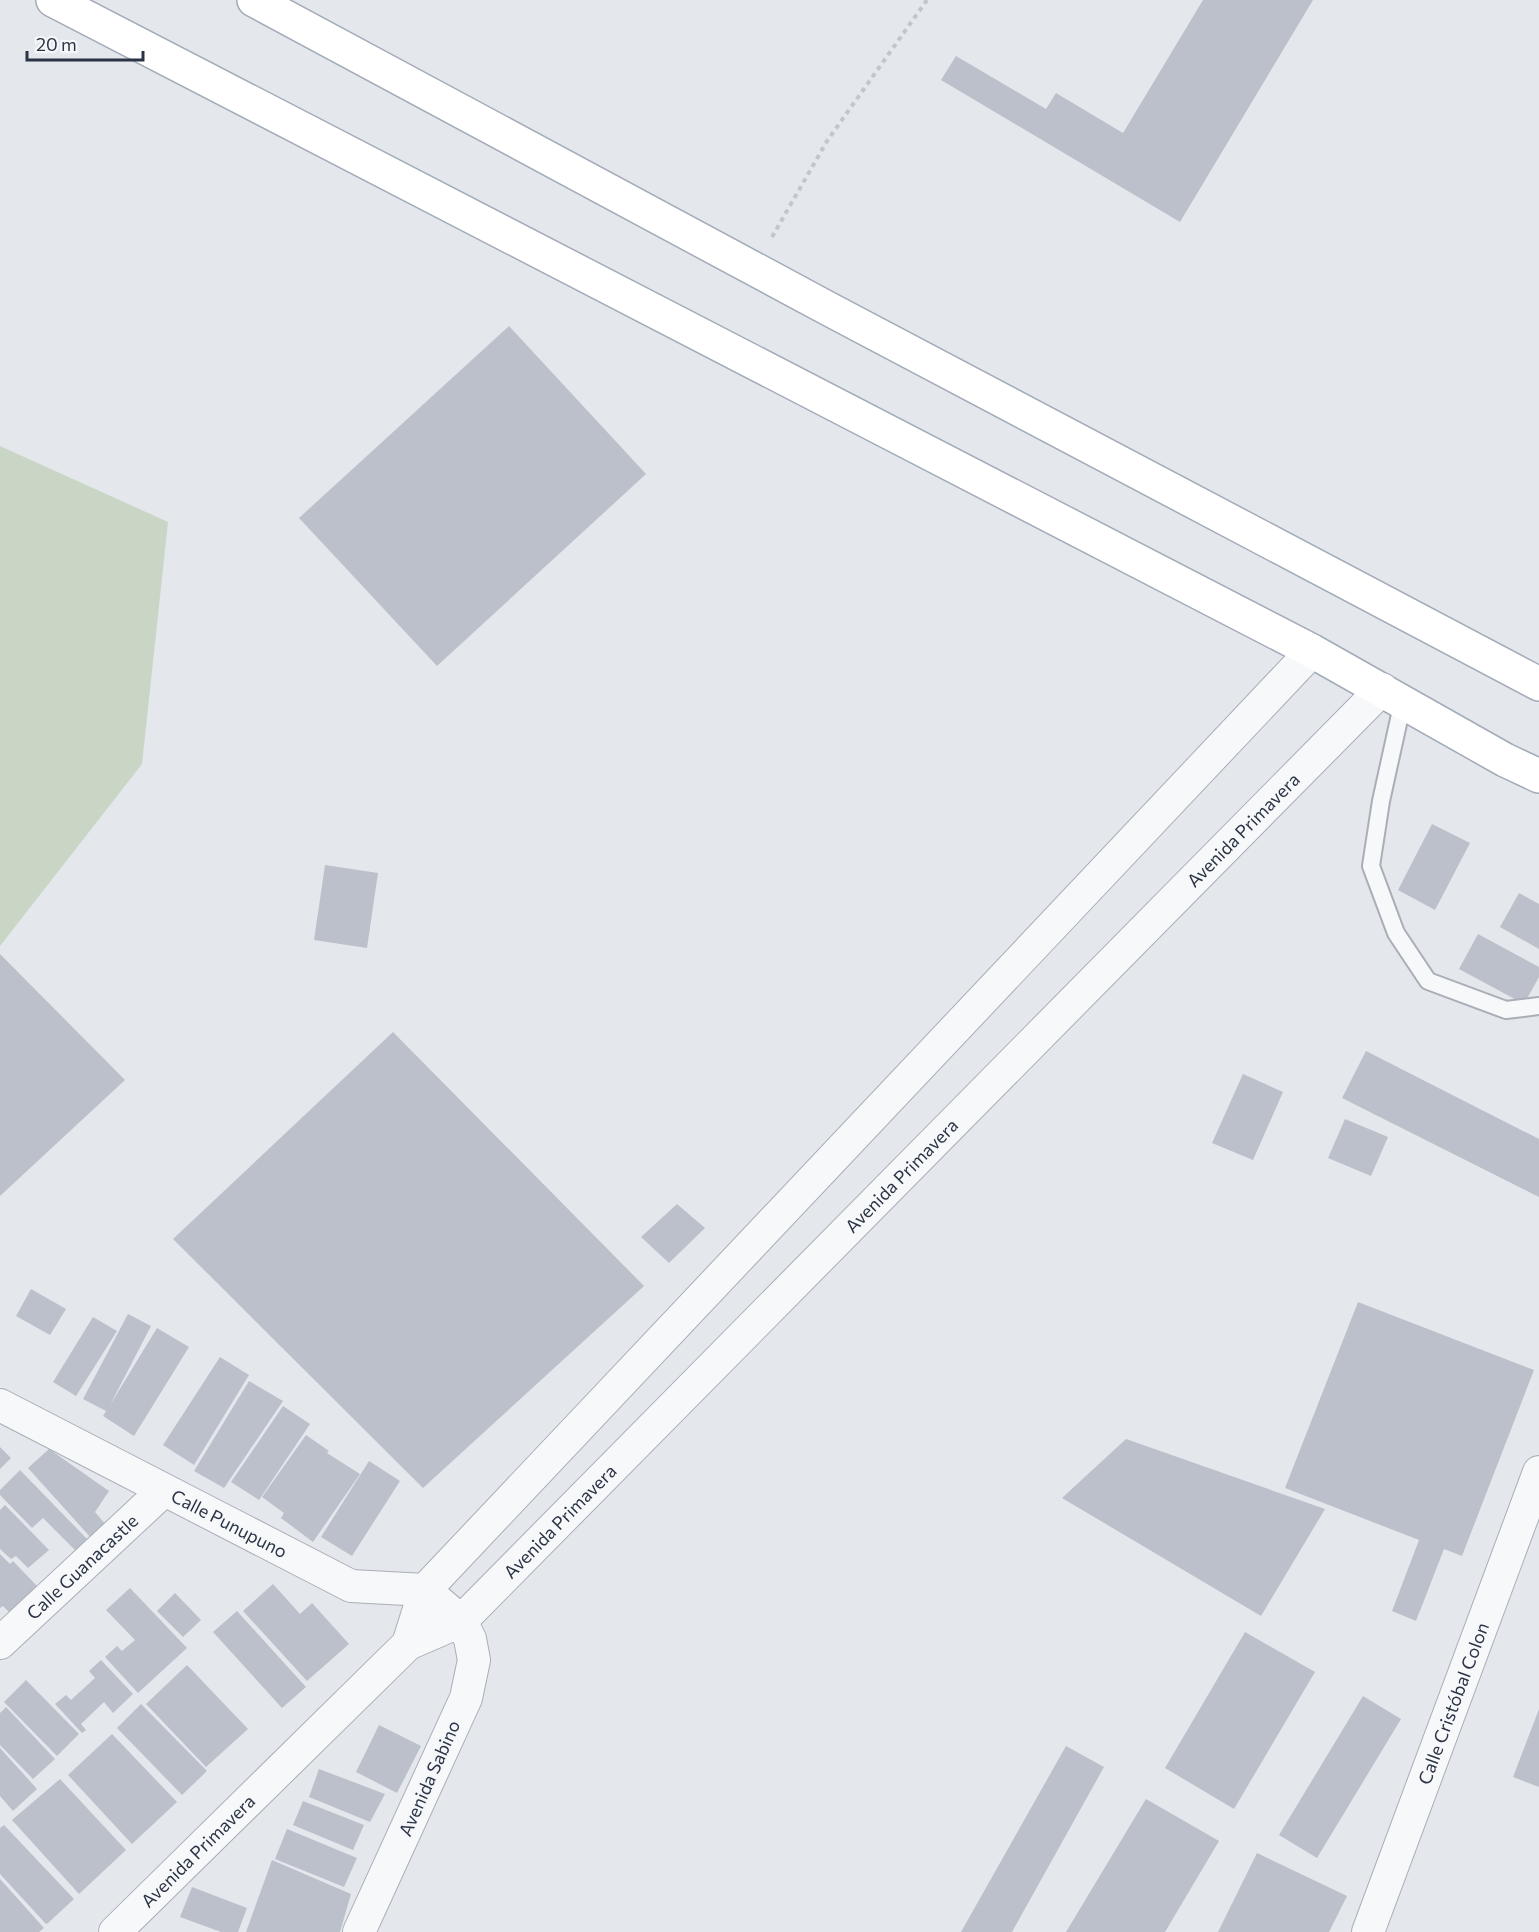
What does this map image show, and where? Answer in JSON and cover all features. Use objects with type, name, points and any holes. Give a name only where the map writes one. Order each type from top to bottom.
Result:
[{"type":"main road","points":[[53,0],[1312,651],[1504,760],[1539,776]]},
{"type":"main road","points":[[254,0],[754,269],[1539,684]]},
{"type":"street","name":"Avenida Primavera","points":[[408,1644],[425,1590],[1312,651]]},
{"type":"street","name":"Avenida Primavera","points":[[115,1932],[408,1644],[461,1621],[1393,695]]},
{"type":"street","name":"Calle Punupuno","points":[[0,1405],[351,1586],[425,1590]]},
{"type":"street","name":"Calle Cristóbal Colon","points":[[1368,1932],[1539,1472]]},
{"type":"street","name":"Calle Guanacastle","points":[[0,1643],[164,1491]]},
{"type":"street","points":[[425,1590],[461,1621]]},
{"type":"street","name":"Avenida Sabino","points":[[359,1932],[466,1698],[474,1660],[470,1639],[461,1621]]},
{"type":"lane","points":[[1393,695],[1371,866],[1396,933],[1428,981],[1506,1010],[1539,1006]]},
{"type":"path","points":[[754,269],[827,141],[927,0]]},
{"type":"green space","points":[[0,446],[168,522],[142,764],[0,946]]},
{"type":"building","points":[[1203,0],[1313,0],[1180,222],[941,80],[956,56],[1046,109],[1056,93],[1123,133]]},
{"type":"building","points":[[509,326],[646,474],[437,666],[299,518]]},
{"type":"building","points":[[1432,824],[1470,843],[1435,910],[1398,890]]},
{"type":"building","points":[[325,865],[378,873],[367,948],[314,940]]},
{"type":"building","points":[[1519,893],[1539,904],[1539,949],[1500,927]]},
{"type":"building","points":[[1478,934],[1539,967],[1539,977],[1524,1004],[1459,969]]},
{"type":"building","points":[[0,954],[125,1080],[0,1196]]},
{"type":"building","points":[[393,1032],[644,1286],[423,1488],[173,1239]]},
{"type":"building","points":[[1366,1051],[1539,1139],[1539,1197],[1342,1098]]},
{"type":"building","points":[[1243,1074],[1283,1092],[1253,1160],[1212,1143]]},
{"type":"building","points":[[1345,1119],[1388,1137],[1371,1176],[1328,1158]]},
{"type":"building","points":[[677,1204],[705,1228],[669,1263],[641,1237]]},
{"type":"building","points":[[31,1289],[66,1309],[50,1335],[16,1316]]},
{"type":"building","points":[[1358,1302],[1534,1370],[1462,1556],[1444,1549],[1416,1621],[1392,1611],[1419,1540],[1285,1488]]},
{"type":"building","points":[[128,1314],[151,1326],[110,1405],[157,1328],[189,1347],[134,1436],[103,1416],[106,1411],[83,1399]]},
{"type":"building","points":[[93,1317],[117,1331],[76,1396],[53,1382]]},
{"type":"building","points":[[220,1357],[249,1375],[194,1465],[163,1445]]},
{"type":"building","points":[[249,1381],[283,1401],[224,1488],[194,1471]]},
{"type":"building","points":[[283,1406],[310,1424],[259,1500],[231,1482]]},
{"type":"building","points":[[306,1435],[329,1451],[327,1453],[360,1474],[313,1542],[281,1518],[284,1513],[262,1497]]},
{"type":"building","points":[[1126,1439],[1325,1509],[1261,1616],[1062,1498]]},
{"type":"building","points":[[0,1447],[11,1458],[0,1469]]},
{"type":"building","points":[[49,1449],[109,1491],[95,1512],[107,1526],[92,1539],[28,1468]]},
{"type":"building","points":[[369,1461],[400,1481],[352,1556],[321,1537]]},
{"type":"building","points":[[20,1470],[87,1539],[76,1551],[43,1518],[32,1528],[0,1495],[0,1490]]},
{"type":"building","points":[[5,1505],[49,1550],[28,1568],[16,1556],[11,1559],[0,1549],[0,1510]]},
{"type":"building","points":[[0,1554],[10,1564],[13,1561],[37,1586],[10,1613],[3,1606],[0,1608]]},
{"type":"building","points":[[273,1584],[300,1614],[312,1603],[349,1644],[307,1681],[243,1611]]},
{"type":"building","points":[[130,1588],[187,1648],[138,1693],[105,1657],[117,1646],[122,1651],[135,1640],[106,1610]]},
{"type":"building","points":[[175,1593],[201,1620],[183,1637],[157,1611]]},
{"type":"building","points":[[237,1611],[306,1687],[282,1708],[213,1632]]},
{"type":"building","points":[[1245,1632],[1315,1672],[1234,1809],[1165,1768]]},
{"type":"building","points":[[101,1660],[133,1694],[113,1713],[104,1702],[81,1724],[86,1730],[82,1733],[55,1704],[66,1695],[71,1700],[95,1678],[89,1671]]},
{"type":"building","points":[[187,1665],[248,1729],[206,1767],[146,1704]]},
{"type":"building","points":[[26,1680],[79,1734],[57,1756],[4,1702]]},
{"type":"building","points":[[1363,1696],[1401,1719],[1317,1858],[1279,1835]]},
{"type":"building","points":[[141,1704],[207,1771],[182,1795],[117,1728]]},
{"type":"building","points":[[6,1707],[55,1759],[33,1779],[0,1745],[0,1713]]},
{"type":"building","points":[[1539,1709],[1539,1787],[1513,1777]]},
{"type":"building","points":[[379,1725],[421,1746],[397,1793],[356,1772]]},
{"type":"building","points":[[112,1734],[177,1802],[132,1844],[68,1775]]},
{"type":"building","points":[[1066,1746],[1104,1767],[1012,1932],[961,1932]]},
{"type":"building","points":[[0,1748],[37,1789],[13,1811],[0,1796]]},
{"type":"building","points":[[319,1769],[385,1794],[370,1822],[309,1797]]},
{"type":"building","points":[[60,1779],[126,1850],[79,1894],[12,1820]]},
{"type":"building","points":[[1146,1799],[1219,1841],[1165,1932],[1066,1932]]},
{"type":"building","points":[[303,1801],[364,1825],[353,1850],[293,1825]]},
{"type":"building","points":[[4,1825],[74,1899],[46,1924],[0,1874],[0,1828]]},
{"type":"building","points":[[287,1829],[357,1858],[344,1887],[275,1859]]},
{"type":"building","points":[[1257,1853],[1347,1896],[1329,1932],[1218,1932]]},
{"type":"building","points":[[272,1860],[351,1894],[340,1932],[246,1932]]},
{"type":"building","points":[[0,1879],[44,1928],[39,1932],[0,1932]]},
{"type":"building","points":[[192,1887],[247,1908],[238,1932],[221,1932],[180,1917]]}]
